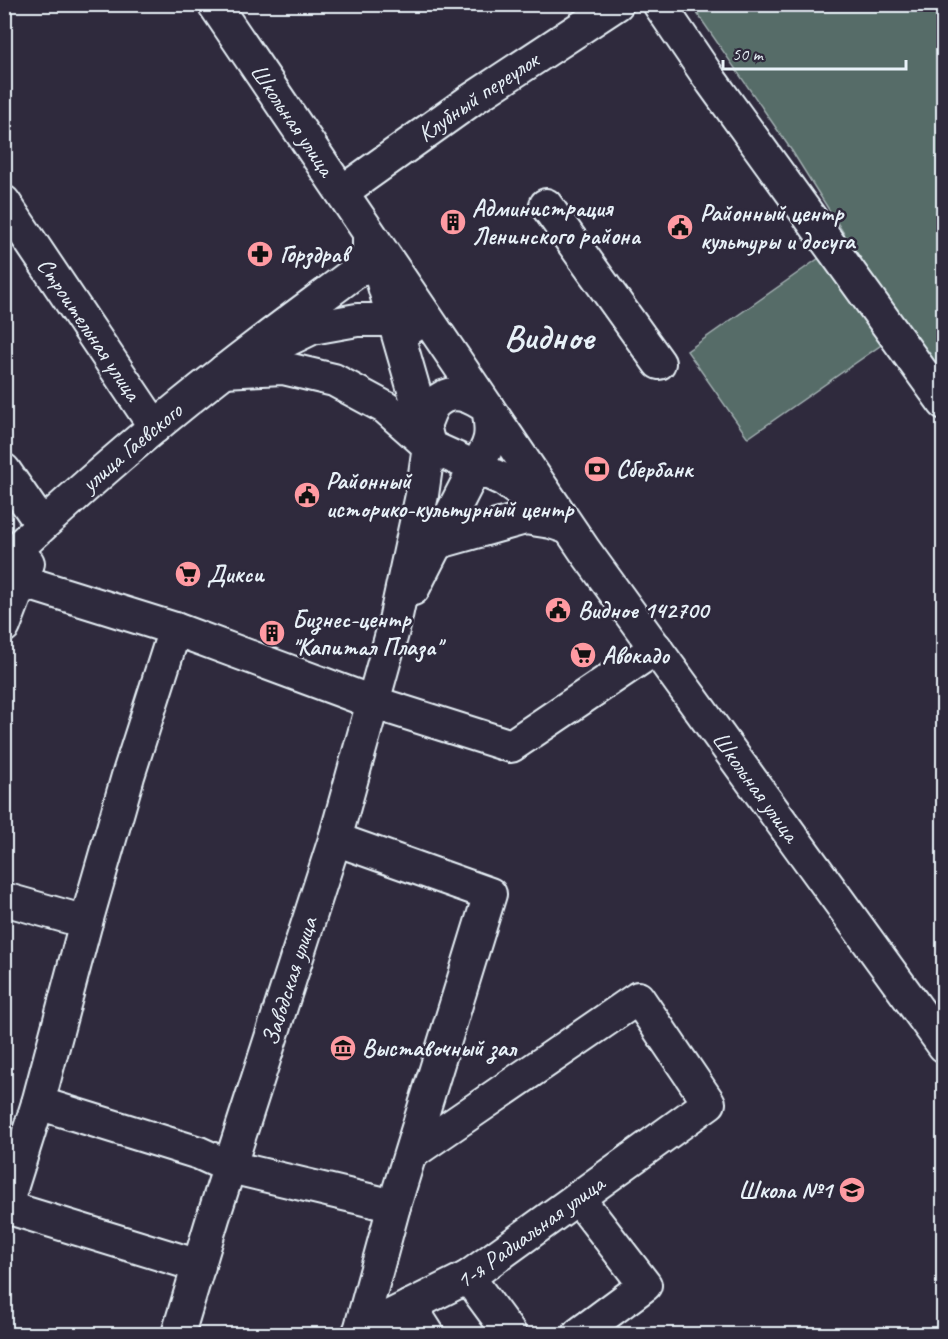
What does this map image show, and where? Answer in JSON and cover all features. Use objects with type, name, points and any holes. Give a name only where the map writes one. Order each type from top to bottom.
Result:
[{"type":"street","name":"Школьная улица","points":[[214,4],[569,528],[944,1046]]},
{"type":"street","name":"Клубный переулок","points":[[342,192],[468,96],[617,4]]},
{"type":"street","points":[[659,4],[712,82],[944,403]]},
{"type":"street","name":"Строительная улица","points":[[4,202],[156,427]]},
{"type":"street","points":[[546,205],[659,363]]},
{"type":"street","points":[[369,234],[427,436]]},
{"type":"street","points":[[224,371],[358,270],[369,252],[369,234]]},
{"type":"street","points":[[224,371],[312,328],[357,320],[394,320],[441,336]]},
{"type":"street","points":[[224,371],[283,368],[334,380],[386,408],[462,462],[476,466],[504,480],[569,528]]},
{"type":"street","name":"улица Гаевского","points":[[4,626],[13,571],[42,525],[224,371]]},
{"type":"street","points":[[452,393],[470,396],[488,408],[492,430],[487,450],[476,466],[394,625],[422,495],[427,436],[434,403],[452,393]]},
{"type":"street","points":[[4,470],[42,525]]},
{"type":"street","points":[[436,543],[525,518],[551,522],[569,528]]},
{"type":"street","points":[[13,571],[372,702],[511,746],[656,648]]},
{"type":"street","name":"Заводская улица","points":[[178,1335],[335,839],[394,625]]},
{"type":"street","points":[[175,629],[128,776],[38,1103],[5,1209],[199,1266]]},
{"type":"street","points":[[335,839],[490,894],[394,1206],[359,1333]]},
{"type":"street","points":[[4,899],[86,922]]},
{"type":"street","name":"1-я Радиальная улица","points":[[359,1333],[468,1277],[709,1103],[638,998],[412,1153]]},
{"type":"street","points":[[38,1103],[199,1153],[230,1167],[394,1206]]},
{"type":"street","points":[[578,1198],[645,1285],[579,1335]]},
{"type":"street","points":[[468,1277],[510,1335]]},
{"type":"street","points":[[410,1306],[428,1335]]},
{"type":"green space","points":[[693,4],[943,5],[943,377],[853,248],[792,151],[692,6]]},
{"type":"green space","points":[[822,256],[884,343],[748,438],[687,351]]},
{"type":"place","name":"Администрация Ленинского района","points":[[453,222]]},
{"type":"place","name":"Районный центр культуры и досуга","points":[[680,227]]},
{"type":"place","name":"Горздрав","points":[[260,254]]},
{"type":"place","name":"Сбербанк","points":[[597,469]]},
{"type":"place","name":"Районный историко-культурный центр","points":[[307,495]]},
{"type":"place","name":"Дикси","points":[[188,574]]},
{"type":"place","name":"Видное 142700","points":[[558,610]]},
{"type":"place","name":"Бизнес-центр \"Капитал Плаза\"","points":[[272,633]]},
{"type":"place","name":"Авокадо","points":[[583,655]]},
{"type":"place","name":"Выставочный зал","points":[[343,1048]]},
{"type":"place","name":"Школа №1","points":[[852,1190]]},
{"type":"district","name":"Видное","points":[[549,336]]}]
